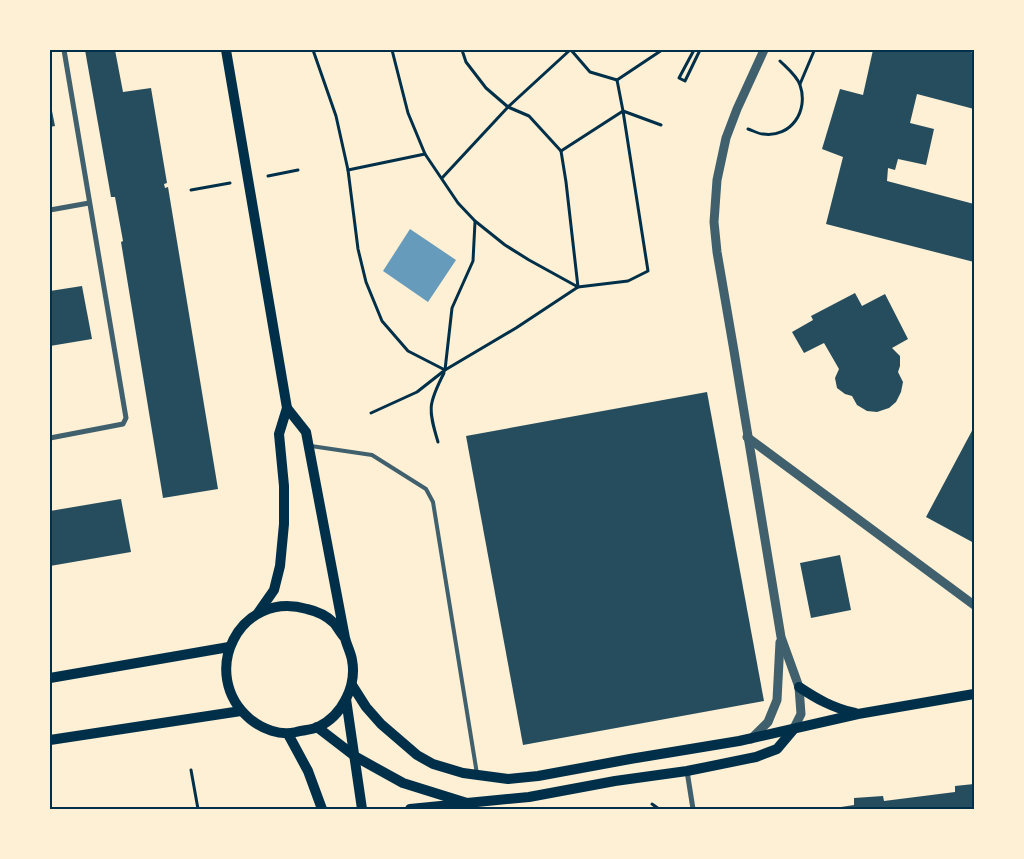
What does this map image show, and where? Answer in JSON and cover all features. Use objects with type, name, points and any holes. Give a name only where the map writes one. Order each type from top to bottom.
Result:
[{"type":"main road","points":[[226,50],[287,408],[279,434],[284,486],[284,524],[280,566],[274,590],[258,613]]},
{"type":"main road","points":[[287,408],[306,432],[345,638],[352,661],[352,685],[346,699],[329,720],[317,727],[288,734],[270,731],[254,723],[241,711],[232,697],[227,681],[226,664],[229,647],[236,634],[246,622],[258,613],[277,606],[297,606],[316,611],[333,622],[345,638]]},
{"type":"main road","points":[[50,678],[229,647]]},
{"type":"main road","points":[[352,685],[366,707],[381,724],[417,755],[433,764],[477,776],[508,780],[751,739],[858,714],[974,694]]},
{"type":"main road","points":[[799,687],[820,701],[839,710],[858,714]]},
{"type":"main road","points":[[346,699],[356,757],[362,809]]},
{"type":"main road","points":[[50,740],[241,711]]},
{"type":"main road","points":[[317,727],[356,757],[403,783],[467,803]]},
{"type":"main road","points":[[410,809],[529,797],[756,758],[777,749],[794,730]]},
{"type":"main road","points":[[288,734],[308,771],[322,809]]},
{"type":"street","points":[[50,438],[123,424],[126,418],[64,50]]},
{"type":"street","points":[[764,50],[726,138],[718,180],[714,222],[717,252],[781,636],[799,687],[801,714],[794,730]]},
{"type":"street","points":[[50,210],[89,203]]},
{"type":"street","points":[[748,437],[974,605]]},
{"type":"street","points":[[751,739],[768,722],[777,700],[781,636]]},
{"type":"street","points":[[687,771],[693,809]]},
{"type":"lane","points":[[309,446],[372,455],[426,489],[433,502],[477,776]]},
{"type":"path","points":[[313,50],[336,116],[348,170],[358,249],[366,282],[382,322],[408,351],[445,370]]},
{"type":"path","points":[[392,50],[408,113],[425,154],[458,203],[475,221],[505,245],[578,287]]},
{"type":"path","points":[[462,50],[466,62],[486,88],[508,107],[529,116],[562,151],[578,287]]},
{"type":"path","points":[[441,179],[508,107],[571,50],[590,72],[617,80]]},
{"type":"path","points":[[617,80],[662,50]]},
{"type":"path","points":[[694,50],[679,78],[685,81],[700,50]]},
{"type":"path","points":[[800,84],[814,51]]},
{"type":"path","points":[[747,128],[762,134],[778,134],[790,126],[801,114],[800,84],[780,61]]},
{"type":"path","points":[[371,414],[417,392],[445,370],[516,328],[578,287],[628,281],[648,271],[617,80]]},
{"type":"path","points":[[562,151],[623,111]]},
{"type":"path","points":[[623,111],[661,125]]},
{"type":"path","points":[[348,170],[425,154]]},
{"type":"path","points":[[438,442],[430,414],[432,397],[445,370],[452,308],[473,261],[475,221]]},
{"type":"path","points":[[192,770],[198,809]]},
{"type":"path","points":[[652,804],[659,809]]},
{"type":"water","points":[[410,229],[456,260],[428,302],[383,271]]},
{"type":"building","points":[[85,50],[115,50],[123,92],[151,88],[167,183],[164,184],[165,188],[168,187],[218,489],[163,498],[121,242],[123,241],[115,197],[111,197]]},
{"type":"building","points":[[873,50],[964,50],[974,53],[974,109],[917,94],[910,123],[934,129],[926,165],[898,159],[895,170],[888,168],[887,181],[974,204],[974,262],[826,224],[843,157],[822,149],[840,89],[863,95]]},
{"type":"building","points":[[50,101],[55,126],[50,127]]},
{"type":"building","points":[[82,286],[92,339],[50,346],[50,291]]},
{"type":"building","points":[[855,293],[862,306],[885,294],[908,339],[892,348],[900,356],[898,372],[903,382],[901,392],[896,402],[889,408],[877,412],[867,411],[857,405],[852,396],[845,394],[837,388],[835,378],[839,369],[824,343],[804,353],[792,332],[813,320],[811,316]]},
{"type":"building","points":[[707,392],[764,701],[523,745],[466,436]]},
{"type":"building","points":[[974,427],[974,543],[926,517]]},
{"type":"building","points":[[121,499],[131,552],[50,566],[50,511]]},
{"type":"building","points":[[840,555],[851,610],[811,618],[800,563]]},
{"type":"building","points":[[974,784],[974,809],[828,809],[854,805],[854,798],[883,796],[884,801],[955,792],[955,786]]}]
